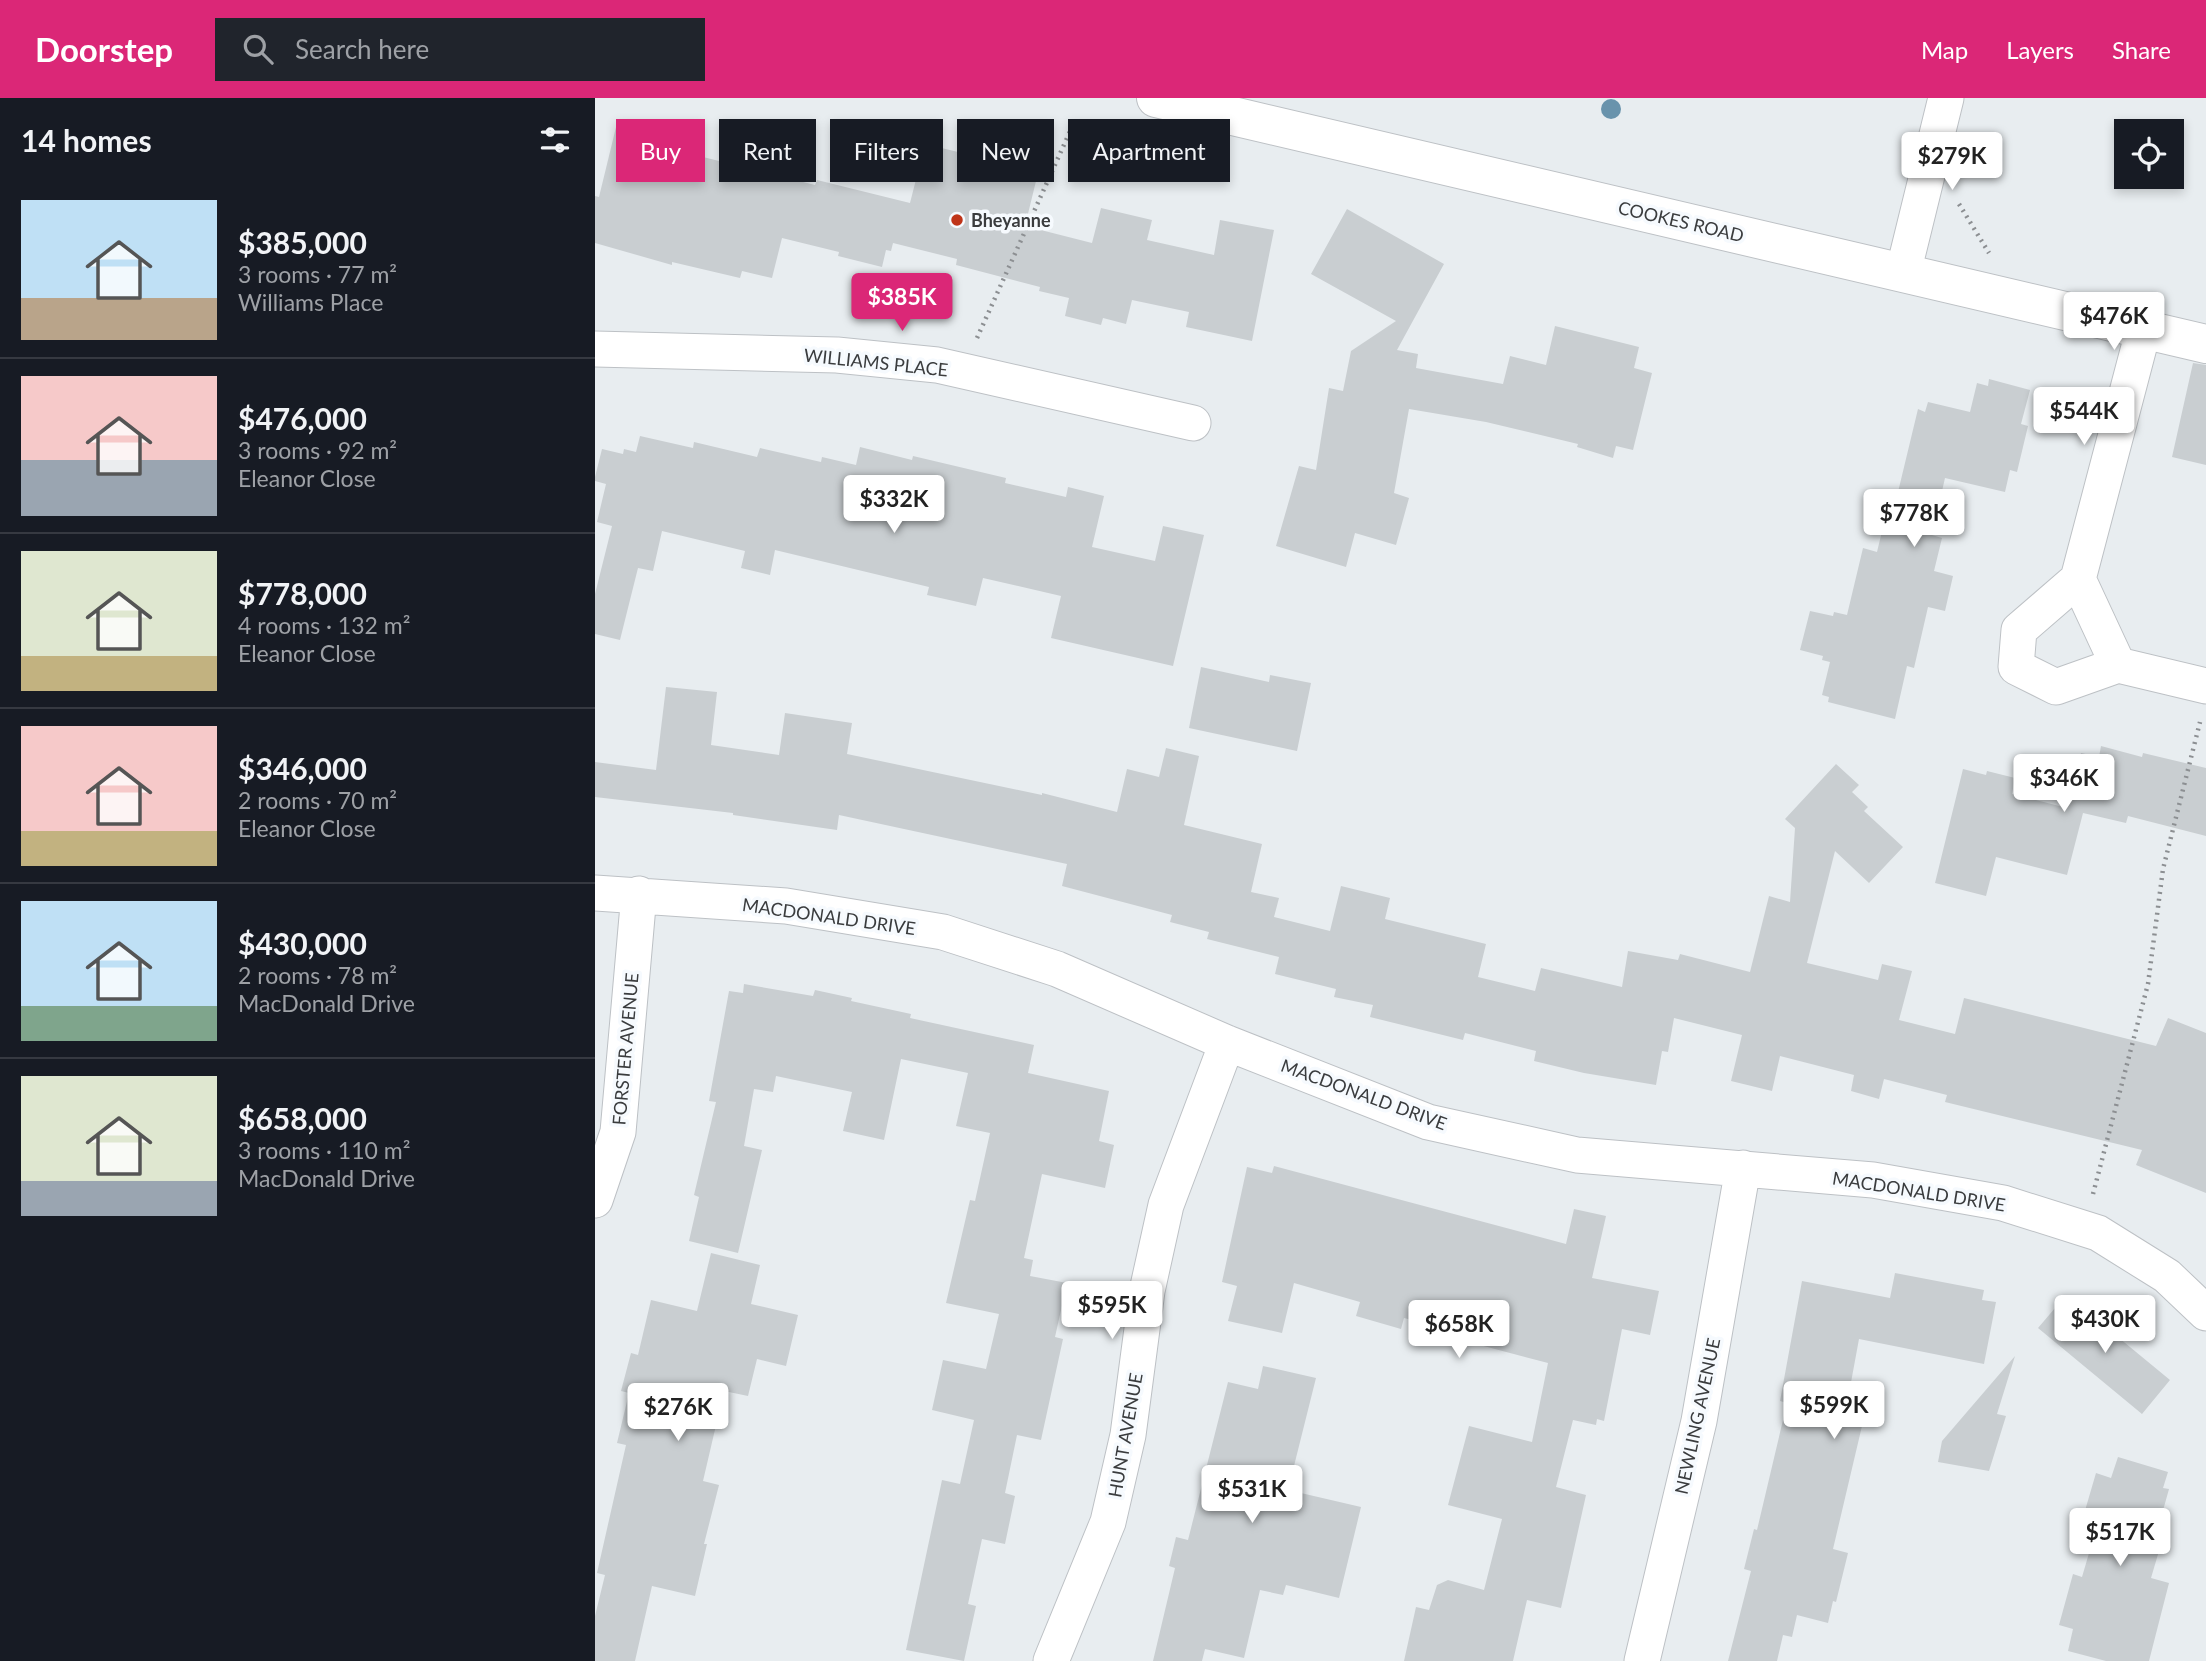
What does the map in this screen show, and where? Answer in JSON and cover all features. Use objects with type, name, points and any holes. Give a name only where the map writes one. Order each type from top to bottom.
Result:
[{"type":"street","name":"COOKES ROAD","points":[[1156,98],[2206,344]]},
{"type":"street","points":[[1903,272],[1947,98]]},
{"type":"street","points":[[2144,328],[2078,579],[2019,630],[2016,667],[2056,687],[2119,665],[2206,686]]},
{"type":"street","name":"WILLIAMS PLACE","points":[[595,349],[837,355],[937,365],[1193,422]]},
{"type":"street","points":[[2078,579],[2119,665]]},
{"type":"street","name":"MACDONALD DRIVE","points":[[595,893],[786,906],[943,932],[1057,969],[1227,1043],[1429,1122],[1577,1155],[1873,1180],[2003,1203],[2098,1233],[2167,1276],[2206,1313]]},
{"type":"street","name":"FORSTER AVENUE","points":[[595,1200],[618,1132],[639,894]]},
{"type":"street","name":"HUNT AVENUE","points":[[1051,1661],[1108,1522],[1128,1435],[1147,1291],[1166,1205],[1227,1043]]},
{"type":"street","name":"NEWLING AVENUE","points":[[1642,1661],[1699,1421],[1743,1168]]},
{"type":"path","points":[[976,342],[1068,136]]},
{"type":"path","points":[[1962,192],[1958,205],[1989,253]]},
{"type":"path","points":[[2091,1203],[2148,984],[2163,869],[2201,720]]},
{"type":"building","points":[[616,127],[616,182],[705,182],[705,158],[719,161],[719,182],[803,182],[815,185],[817,180],[910,203],[915,182],[943,182],[943,148],[957,152],[957,182],[1036,182],[1025,226],[1092,243],[1101,208],[1152,220],[1147,240],[1214,255],[1220,220],[1274,230],[1252,341],[1186,327],[1189,312],[1132,300],[1126,324],[1103,318],[1101,325],[1065,316],[1069,298],[1039,291],[1040,287],[956,265],[957,259],[893,243],[891,251],[886,250],[882,267],[838,256],[839,252],[782,238],[772,278],[742,271],[740,278],[672,262],[672,265],[595,243],[595,196],[599,197]]},
{"type":"building","points":[[1347,209],[1444,264],[1397,350],[1418,354],[1416,368],[1503,384],[1510,356],[1546,365],[1555,326],[1639,347],[1634,368],[1652,373],[1633,450],[1616,446],[1613,458],[1577,447],[1578,444],[1486,422],[1409,409],[1394,493],[1409,498],[1396,545],[1355,533],[1346,567],[1276,546],[1299,466],[1316,470],[1329,388],[1343,391],[1351,351],[1396,321],[1311,274]]},
{"type":"building","points":[[2193,363],[2206,365],[2206,465],[2172,457]]},
{"type":"building","points":[[1989,379],[2030,390],[2021,424],[2028,426],[2017,472],[2010,470],[2005,492],[1945,478],[1932,535],[1942,538],[1934,571],[1953,576],[1945,611],[1928,607],[1914,668],[1907,666],[1895,719],[1828,702],[1829,697],[1822,695],[1830,662],[1822,660],[1823,656],[1800,650],[1810,611],[1833,616],[1834,612],[1847,615],[1863,548],[1877,552],[1892,490],[1898,492],[1918,409],[1925,412],[1928,402],[1970,412],[1977,383],[1988,386]]},
{"type":"building","points":[[640,436],[693,448],[694,442],[757,457],[760,448],[821,462],[822,457],[856,465],[860,447],[912,460],[913,456],[1006,478],[1005,483],[1066,497],[1068,487],[1104,496],[1092,547],[1155,561],[1163,526],[1204,535],[1173,666],[1051,638],[1061,596],[983,578],[976,606],[927,595],[929,587],[775,550],[770,575],[741,568],[745,551],[662,531],[653,571],[638,568],[620,640],[595,634],[595,594],[612,526],[597,522],[606,484],[595,481],[595,477],[602,449],[623,454],[624,449],[636,452]]},
{"type":"building","points":[[1201,667],[1269,682],[1270,675],[1311,683],[1297,751],[1189,728]]},
{"type":"building","points":[[666,687],[717,692],[711,745],[779,755],[785,713],[852,723],[847,754],[1042,793],[1117,812],[1127,769],[1159,777],[1166,748],[1199,756],[1184,825],[1262,844],[1251,892],[1279,898],[1274,917],[1330,931],[1341,886],[1390,898],[1385,919],[1486,944],[1478,977],[1535,991],[1541,968],[1622,987],[1628,951],[1678,960],[1680,954],[1750,972],[1769,896],[1790,902],[1795,828],[1785,819],[1836,764],[1859,785],[1852,792],[1868,807],[1864,811],[1903,847],[1869,883],[1835,851],[1807,963],[1878,980],[1882,964],[1912,971],[1899,1020],[1955,1034],[1964,998],[2156,1046],[2168,1018],[2206,1033],[2206,1193],[2136,1165],[2142,1150],[1945,1102],[1947,1095],[1884,1079],[1879,1099],[1851,1091],[1854,1075],[1780,1056],[1772,1091],[1731,1081],[1742,1035],[1674,1018],[1668,1052],[1662,1051],[1656,1085],[1584,1073],[1534,1061],[1536,1051],[1465,1033],[1463,1040],[1370,1017],[1373,1005],[1334,997],[1336,989],[1275,974],[1279,957],[1207,939],[1209,932],[1170,922],[1172,915],[1062,886],[1067,864],[839,815],[837,830],[733,813],[595,797],[595,762],[656,770]]},
{"type":"building","points":[[2101,746],[2142,757],[2143,753],[2206,768],[2206,836],[2128,816],[2126,823],[2083,813],[2067,875],[1996,857],[1986,896],[1935,883],[1963,769],[1986,775],[1987,771],[2015,778],[2012,794],[2067,808],[2081,753],[2099,757]]},
{"type":"building","points":[[744,984],[813,996],[815,990],[911,1014],[910,1018],[1034,1045],[1028,1073],[1109,1091],[1099,1141],[1114,1145],[1105,1188],[1042,1174],[1024,1258],[1033,1260],[1030,1276],[1067,1283],[1055,1337],[1063,1339],[1041,1440],[1017,1435],[1005,1493],[1015,1496],[1005,1544],[982,1539],[968,1604],[976,1606],[964,1661],[906,1650],[942,1480],[960,1484],[974,1420],[932,1410],[943,1360],[986,1369],[999,1314],[946,1303],[970,1200],[975,1201],[990,1133],[956,1126],[968,1073],[901,1059],[884,1140],[843,1131],[852,1092],[776,1076],[773,1092],[754,1089],[744,1146],[762,1150],[738,1253],[689,1241],[699,1197],[694,1195],[716,1102],[709,1101],[729,991],[743,993]]},
{"type":"building","points":[[1274,1166],[1566,1244],[1574,1209],[1606,1216],[1592,1278],[1659,1291],[1650,1335],[1622,1329],[1604,1421],[1597,1419],[1596,1425],[1573,1420],[1556,1487],[1586,1495],[1561,1608],[1527,1600],[1513,1661],[1404,1661],[1416,1607],[1429,1610],[1437,1585],[1448,1580],[1484,1590],[1502,1519],[1448,1505],[1469,1426],[1532,1442],[1548,1363],[1461,1340],[1463,1333],[1404,1318],[1401,1329],[1356,1316],[1360,1302],[1294,1283],[1282,1333],[1228,1321],[1237,1286],[1222,1282],[1247,1167],[1272,1173]]},
{"type":"building","points":[[711,1253],[760,1265],[751,1304],[798,1315],[786,1366],[757,1359],[748,1396],[724,1391],[703,1481],[719,1485],[704,1544],[707,1544],[695,1596],[652,1586],[635,1661],[595,1661],[595,1616],[605,1575],[597,1573],[626,1445],[617,1443],[629,1393],[621,1391],[631,1353],[638,1355],[651,1300],[697,1311]]},
{"type":"building","points":[[1895,1273],[1984,1290],[1982,1300],[1996,1302],[1984,1364],[1859,1339],[1847,1404],[1857,1405],[1853,1424],[1862,1426],[1833,1549],[1848,1553],[1828,1623],[1797,1615],[1792,1637],[1783,1635],[1777,1661],[1728,1661],[1751,1571],[1744,1569],[1754,1529],[1757,1530],[1787,1403],[1780,1401],[1802,1281],[1890,1298]]},
{"type":"building","points":[[2061,1301],[2073,1311],[2079,1305],[2170,1380],[2142,1414],[2038,1328]]},
{"type":"building","points":[[2015,1356],[1997,1414],[2006,1416],[1989,1471],[1938,1462],[1942,1441]]},
{"type":"building","points":[[1263,1366],[1316,1378],[1288,1490],[1361,1507],[1339,1598],[1286,1585],[1283,1595],[1260,1590],[1244,1658],[1205,1649],[1202,1661],[1153,1661],[1175,1568],[1169,1566],[1176,1537],[1188,1540],[1228,1382],[1258,1389]]},
{"type":"building","points":[[2118,1457],[2168,1472],[2163,1488],[2169,1489],[2157,1532],[2164,1534],[2151,1578],[2169,1583],[2149,1661],[2106,1661],[2068,1651],[2073,1629],[2059,1625],[2073,1574],[2082,1577],[2099,1519],[2084,1514],[2096,1473],[2111,1478]]},
{"type":"place","name":"Bheyanne","points":[[957,220]]}]
